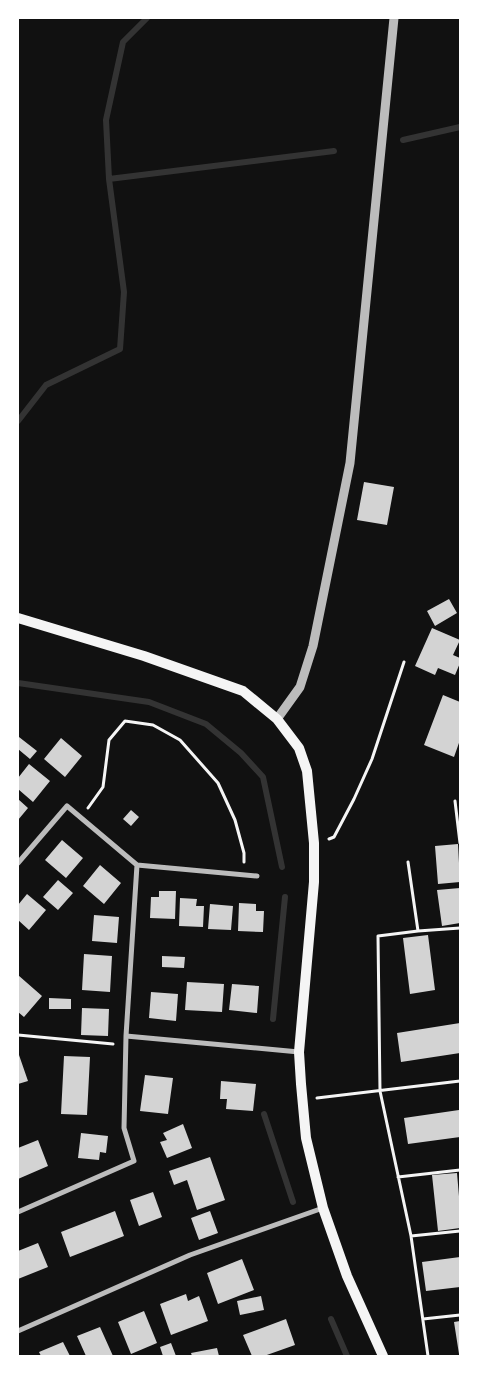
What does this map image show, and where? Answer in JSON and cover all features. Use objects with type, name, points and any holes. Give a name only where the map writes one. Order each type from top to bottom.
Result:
[{"type":"main road","points":[[18,618],[144,656],[243,690],[277,719],[299,748],[307,771],[314,843],[314,882],[299,1052],[306,1138],[323,1208],[346,1276],[383,1356]]},
{"type":"street","points":[[277,719],[300,687],[313,646],[350,463],[394,18]]},
{"type":"street","points":[[18,863],[67,806],[137,865],[257,876]]},
{"type":"street","points":[[18,1212],[134,1161],[124,1128],[126,1036],[137,865]]},
{"type":"street","points":[[126,1036],[299,1052]]},
{"type":"street","points":[[18,1331],[190,1255],[323,1208]]},
{"type":"path","points":[[314,843],[334,837],[354,799],[372,759],[404,662]]},
{"type":"path","points":[[81,817],[104,787],[109,740],[125,721],[153,725],[180,740],[218,783],[235,820],[244,853],[243,875]]},
{"type":"path","points":[[455,801],[460,843]]},
{"type":"path","points":[[408,862],[418,932]]},
{"type":"path","points":[[428,1356],[411,1236],[380,1091],[378,936],[460,928]]},
{"type":"path","points":[[18,1034],[126,1045]]},
{"type":"path","points":[[302,1100],[460,1081]]},
{"type":"path","points":[[398,1177],[460,1170]]},
{"type":"path","points":[[411,1236],[460,1231]]},
{"type":"path","points":[[423,1320],[460,1315]]},
{"type":"building","points":[[364,482],[394,487],[387,525],[357,520]]},
{"type":"building","points":[[449,599],[457,613],[435,626],[427,611]]},
{"type":"building","points":[[432,628],[460,640],[453,655],[460,658],[455,675],[438,668],[435,675],[415,666]]},
{"type":"building","points":[[443,695],[460,702],[460,740],[454,757],[424,745]]},
{"type":"building","points":[[19,737],[37,751],[30,759],[18,749]]},
{"type":"building","points":[[61,738],[82,756],[65,777],[44,759]]},
{"type":"building","points":[[29,764],[50,781],[33,802],[18,789],[18,778]]},
{"type":"building","points":[[18,799],[28,808],[18,820]]},
{"type":"building","points":[[131,810],[139,817],[131,826],[123,819]]},
{"type":"building","points":[[62,840],[83,858],[66,878],[45,860]]},
{"type":"building","points":[[458,844],[460,882],[438,884],[435,846]]},
{"type":"building","points":[[100,865],[121,883],[104,904],[83,886]]},
{"type":"building","points":[[58,880],[73,893],[58,910],[43,897]]},
{"type":"building","points":[[460,888],[460,923],[442,926],[437,890]]},
{"type":"building","points":[[159,891],[176,891],[175,919],[150,918],[151,897],[159,897]]},
{"type":"building","points":[[27,894],[46,910],[29,930],[18,920],[18,905]]},
{"type":"building","points":[[180,898],[197,899],[196,906],[204,906],[203,927],[179,926]]},
{"type":"building","points":[[239,903],[256,904],[256,911],[264,911],[263,932],[238,931]]},
{"type":"building","points":[[210,904],[233,906],[231,930],[208,929]]},
{"type":"building","points":[[94,915],[119,917],[117,943],[92,941]]},
{"type":"building","points":[[428,935],[435,990],[410,994],[403,938]]},
{"type":"building","points":[[84,954],[112,956],[110,992],[82,990]]},
{"type":"building","points":[[162,956],[185,957],[184,968],[162,967]]},
{"type":"building","points":[[18,975],[42,996],[24,1017],[18,1012]]},
{"type":"building","points":[[187,982],[224,984],[222,1012],[185,1010]]},
{"type":"building","points":[[232,984],[259,986],[257,1013],[229,1010]]},
{"type":"building","points":[[151,992],[178,994],[176,1021],[149,1018]]},
{"type":"building","points":[[49,998],[71,999],[71,1009],[49,1009]]},
{"type":"building","points":[[82,1008],[109,1009],[108,1036],[81,1035]]},
{"type":"building","points":[[460,1023],[460,1053],[401,1062],[397,1033]]},
{"type":"building","points":[[18,1055],[28,1081],[18,1084]]},
{"type":"building","points":[[64,1056],[90,1057],[87,1115],[61,1114]]},
{"type":"building","points":[[145,1075],[173,1078],[168,1114],[140,1111]]},
{"type":"building","points":[[221,1081],[256,1084],[253,1111],[226,1109],[227,1099],[220,1099]]},
{"type":"building","points":[[459,1110],[460,1137],[408,1144],[404,1118]]},
{"type":"building","points":[[183,1124],[192,1148],[167,1158],[160,1142],[167,1140],[163,1133]]},
{"type":"building","points":[[81,1133],[108,1136],[106,1153],[100,1152],[99,1160],[78,1158]]},
{"type":"building","points":[[38,1140],[48,1166],[18,1179],[18,1148]]},
{"type":"building","points":[[210,1157],[225,1200],[197,1210],[187,1180],[174,1185],[169,1171]]},
{"type":"building","points":[[457,1173],[460,1228],[438,1231],[432,1175]]},
{"type":"building","points":[[153,1192],[162,1217],[139,1226],[130,1200]]},
{"type":"building","points":[[115,1211],[124,1236],[70,1257],[61,1232]]},
{"type":"building","points":[[210,1211],[218,1233],[199,1240],[191,1218]]},
{"type":"building","points":[[38,1243],[48,1267],[18,1279],[18,1251]]},
{"type":"building","points":[[460,1257],[460,1287],[426,1291],[422,1262]]},
{"type":"building","points":[[242,1259],[254,1290],[218,1304],[207,1273]]},
{"type":"building","points":[[186,1294],[188,1301],[199,1296],[208,1321],[171,1335],[160,1304]]},
{"type":"building","points":[[261,1296],[264,1310],[240,1315],[237,1301]]},
{"type":"building","points":[[144,1311],[157,1343],[131,1354],[118,1322]]},
{"type":"building","points":[[286,1319],[295,1345],[264,1356],[252,1356],[243,1335]]},
{"type":"building","points":[[460,1321],[460,1354],[459,1354],[454,1322]]},
{"type":"building","points":[[100,1327],[113,1356],[86,1356],[77,1336]]},
{"type":"building","points":[[63,1342],[70,1356],[41,1356],[39,1352]]},
{"type":"building","points":[[171,1343],[176,1356],[163,1356],[160,1347]]},
{"type":"building","points":[[217,1348],[219,1356],[192,1356],[191,1353]]},
{"type":"waterway","points":[[18,421],[46,385],[120,349],[124,292],[109,179],[106,120],[123,42],[147,18]]},
{"type":"waterway","points":[[403,140],[460,127]]},
{"type":"waterway","points":[[109,179],[334,151]]},
{"type":"waterway","points":[[18,683],[149,702],[206,724],[241,753],[263,777],[282,867]]},
{"type":"waterway","points":[[273,1019],[285,897]]},
{"type":"waterway","points":[[264,1114],[293,1202]]},
{"type":"waterway","points":[[331,1319],[347,1356]]}]
